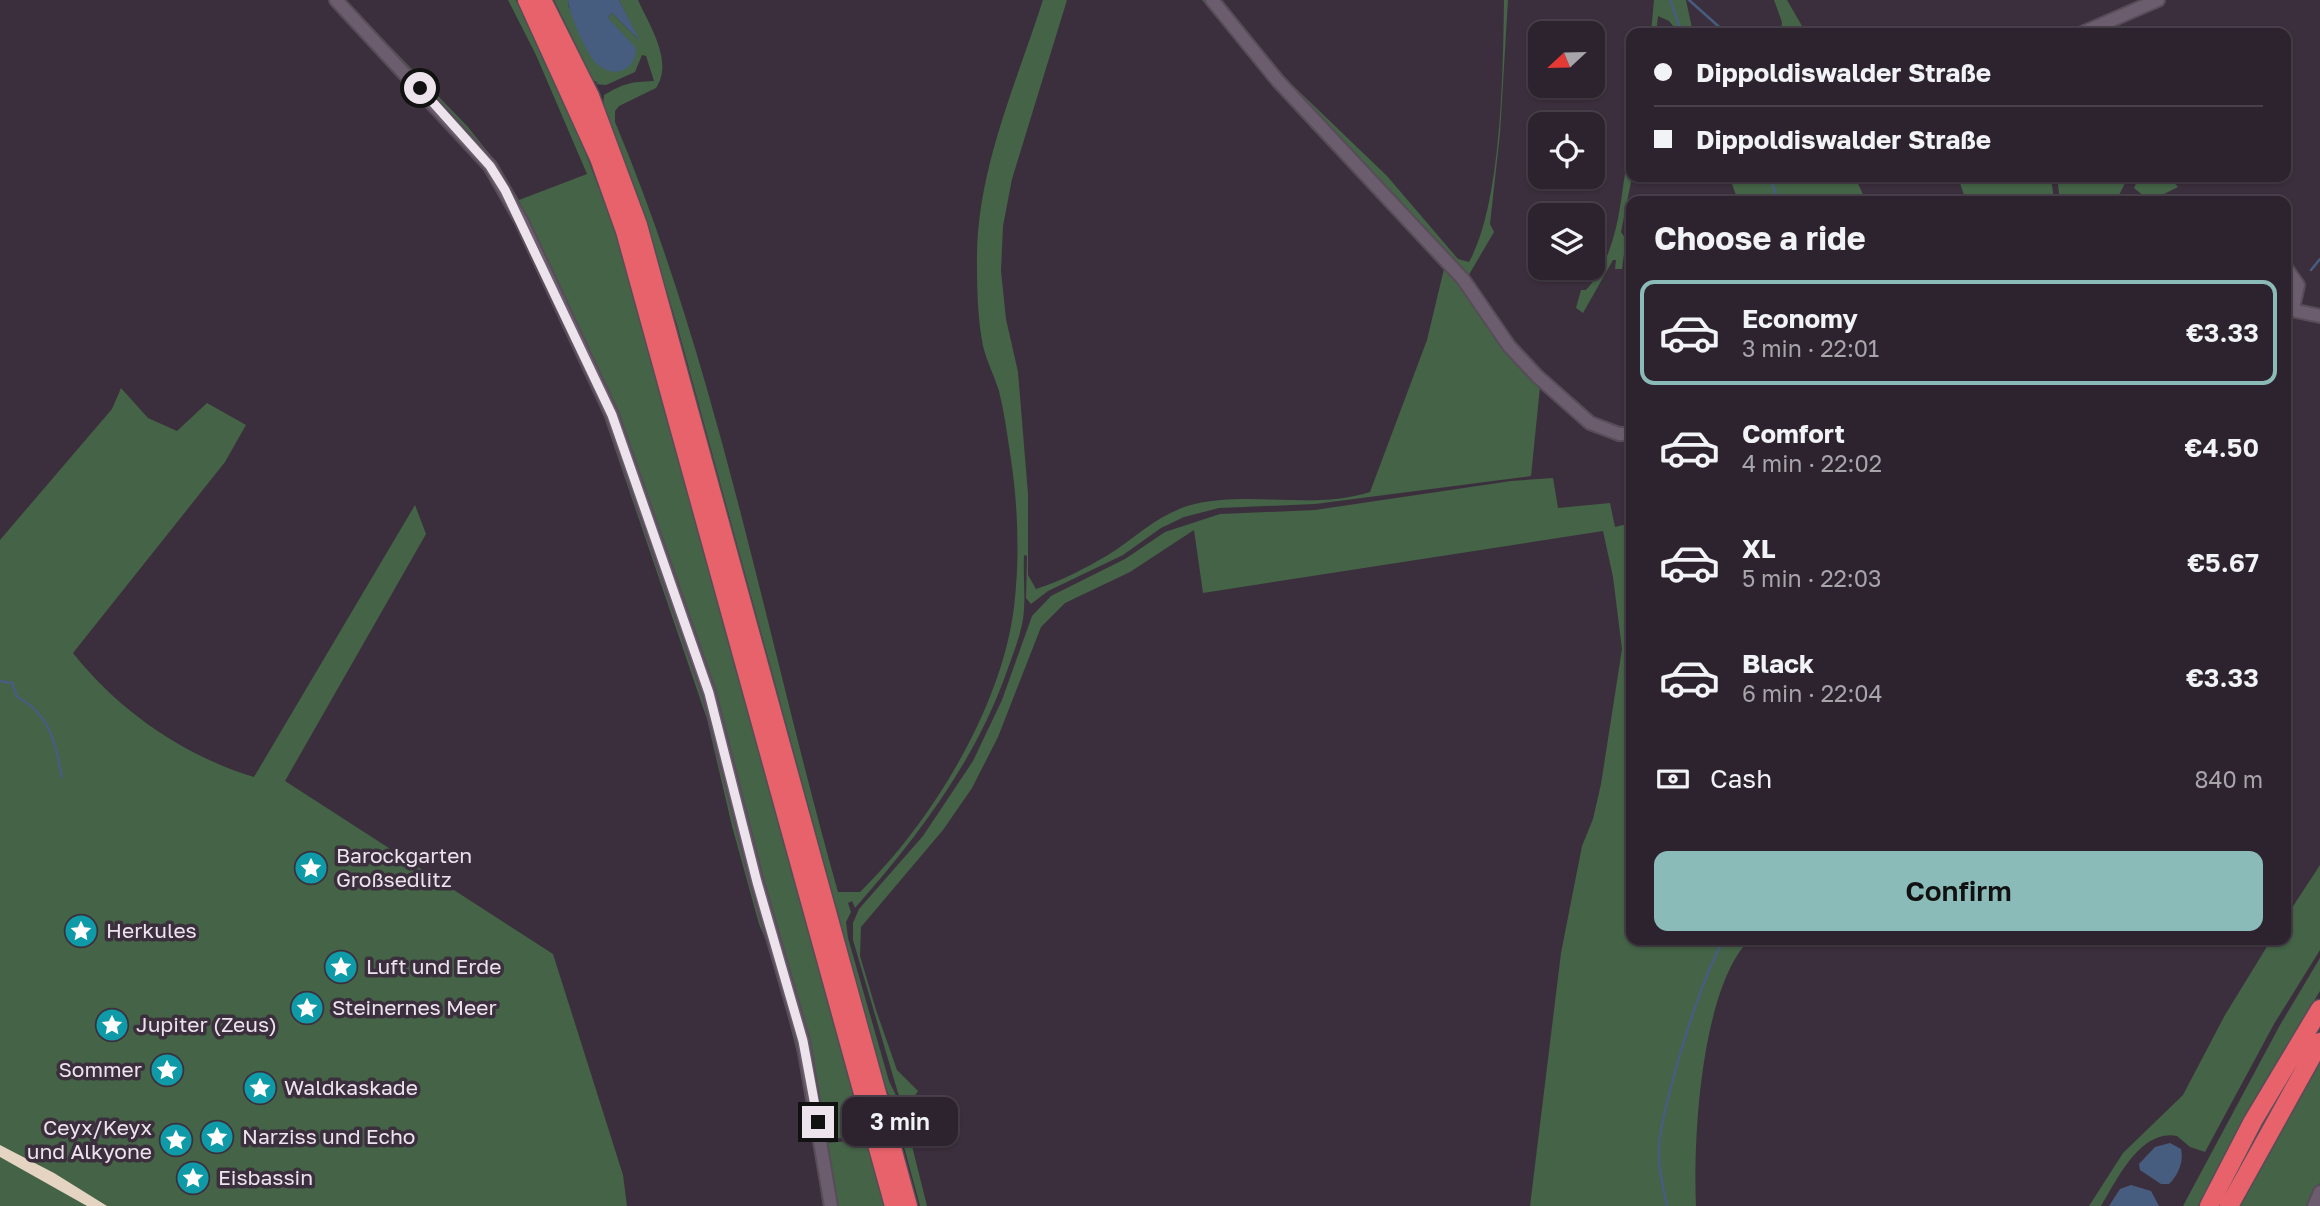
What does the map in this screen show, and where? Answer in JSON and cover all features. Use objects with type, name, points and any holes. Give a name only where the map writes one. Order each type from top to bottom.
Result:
[{"type":"highway","points":[[527,0],[598,158],[625,231],[882,1133],[908,1206]]},
{"type":"highway","points":[[542,0],[590,96],[638,225],[882,1133],[894,1206]]},
{"type":"highway","points":[[2209,1206],[2253,1121],[2320,1009]]},
{"type":"highway","points":[[2229,1206],[2320,1042]]},
{"type":"street","points":[[336,0],[490,166],[522,222],[612,415],[709,693],[757,882],[803,1041],[831,1206]]},
{"type":"street","points":[[1212,0],[1278,81],[1463,279],[1509,346],[1536,376],[1590,423],[1626,434]]},
{"type":"street","points":[[2094,28],[2158,0]]},
{"type":"street","points":[[2291,275],[2298,285],[2291,304]]},
{"type":"street","points":[[2291,309],[2320,316]]},
{"type":"street","points":[[2314,1206],[2320,1192]]},
{"type":"green space","points":[[345,0],[468,127],[499,166],[519,200],[587,174],[536,55],[508,0],[516,0],[564,96],[617,236],[860,1117],[862,1136],[826,1139],[807,1036],[635,469],[518,207],[418,80]]},
{"type":"green space","points":[[554,0],[568,0],[569,8],[608,18],[612,13],[638,39],[619,0],[638,0],[658,43],[662,66],[656,88],[619,106],[615,111],[615,122],[651,215],[712,406],[838,892],[860,892],[887,864],[937,798],[979,723],[1007,645],[1016,588],[1016,510],[1013,472],[999,391],[981,336],[977,286],[978,232],[999,131],[1043,0],[1067,0],[1012,179],[1003,226],[1001,271],[1006,319],[1018,372],[1028,494],[1028,575],[1036,589],[1091,565],[1160,519],[1195,504],[1239,499],[1327,500],[1370,492],[1427,340],[1444,269],[1275,87],[1202,0],[1207,0],[1463,282],[1540,387],[1531,476],[1315,504],[1219,508],[1184,517],[1161,528],[1123,555],[1048,591],[1031,604],[1026,598],[1027,556],[1024,555],[1024,604],[1020,632],[994,704],[979,736],[943,797],[901,853],[855,908],[852,901],[848,903],[851,912],[846,922],[848,938],[889,1081],[906,1116],[900,1124],[894,1109],[897,1106],[893,1107],[884,1082],[677,325],[638,197],[603,106],[604,95],[617,88],[654,81],[646,56],[642,55],[635,72],[606,85],[595,84],[598,83],[593,80]]},
{"type":"green space","points":[[1216,0],[1222,0],[1283,76],[1387,176],[1458,259],[1469,262],[1480,237],[1494,172],[1501,97],[1504,0],[1508,0],[1500,133],[1490,224],[1494,232],[1467,278],[1282,80]]},
{"type":"green space","points":[[1654,0],[1686,0],[1692,28],[1675,28],[1669,21],[1658,16],[1657,28],[1651,28]]},
{"type":"green space","points":[[1774,0],[1787,0],[1803,28],[1781,28]]},
{"type":"green space","points":[[1626,167],[1626,182],[1631,182],[1626,196],[1621,232],[1626,239],[1622,269],[1615,269],[1616,260],[1613,260],[1605,274],[1605,260],[1614,237]]},
{"type":"green space","points":[[1857,182],[1864,196],[1736,196],[1732,184]]},
{"type":"green space","points":[[1960,182],[2052,182],[2053,196],[1964,196]]},
{"type":"green space","points":[[2058,182],[2126,182],[2118,196],[2059,196]]},
{"type":"green space","points":[[2137,182],[2174,182],[2178,187],[2160,196],[2144,196],[2134,188]]},
{"type":"green space","points":[[519,224],[602,403],[703,690],[800,1039],[827,1206],[823,1206],[804,1081],[773,957],[759,924],[732,826],[707,719],[600,405],[516,228]]},
{"type":"green space","points":[[1594,280],[1602,280],[1583,313],[1576,308],[1581,290],[1586,290]]},
{"type":"green space","points":[[121,388],[148,418],[177,431],[207,403],[246,425],[225,462],[73,653],[111,694],[154,729],[228,768],[254,777],[415,505],[426,534],[285,781],[553,954],[623,1175],[627,1206],[0,1206],[0,540],[112,409]]},
{"type":"green space","points":[[1553,478],[1558,508],[1610,503],[1615,527],[1626,524],[1626,945],[1746,945],[1733,963],[1720,993],[1710,1028],[1703,1066],[1696,1143],[1696,1206],[1530,1206],[1561,953],[1582,846],[1593,819],[1601,784],[1622,649],[1613,577],[1603,531],[1203,593],[1194,530],[1130,572],[1065,603],[1041,627],[998,737],[972,788],[943,830],[861,927],[860,956],[876,1010],[897,1070],[918,1091],[914,1097],[915,1119],[910,1138],[927,1206],[920,1206],[904,1147],[903,1132],[911,1115],[898,1093],[853,940],[853,923],[859,909],[923,836],[973,761],[1002,700],[1032,616],[1051,596],[1125,559],[1165,532],[1220,514],[1315,510],[1511,481]]},
{"type":"green space","points":[[2320,865],[2320,950],[2274,1024],[2205,1152],[2190,1147],[2177,1136],[2152,1140],[2131,1159],[2101,1206],[2089,1206],[2123,1153],[2183,1095],[2225,1015],[2268,945],[2291,945],[2291,909]]},
{"type":"green space","points":[[2320,958],[2320,991],[2278,1060],[2198,1206],[2183,1206],[2280,1025]]},
{"type":"green space","points":[[2320,1061],[2320,1183],[2309,1206],[2240,1206]]},
{"type":"green space","points":[[863,1140],[872,1157],[885,1206],[835,1206],[826,1143]]},
{"type":"water","points":[[568,0],[619,0],[640,41],[612,13],[608,18],[636,48],[635,56],[628,67],[617,72],[598,65],[579,34]]},
{"type":"water","points":[[2170,1143],[2181,1149],[2181,1163],[2169,1184],[2161,1184],[2140,1170],[2139,1164],[2155,1147]]},
{"type":"water","points":[[2131,1185],[2151,1191],[2159,1206],[2109,1206],[2120,1189]]},
{"type":"building","points":[[0,1145],[54,1173],[107,1206],[87,1206],[0,1157]]},
{"type":"waterway","points":[[1670,0],[1680,28]]},
{"type":"waterway","points":[[1689,0],[1720,28]]},
{"type":"waterway","points":[[1772,182],[1776,196]]},
{"type":"waterway","points":[[2311,270],[2320,259]]},
{"type":"waterway","points":[[0,681],[12,683],[17,697],[44,721],[54,742],[62,777]]},
{"type":"waterway","points":[[1667,1206],[1659,1155],[1666,1105],[1695,1008],[1722,945]]},
{"type":"place","name":"Barockgarten Großsedlitz","points":[[311,868]]},
{"type":"place","name":"Herkules","points":[[81,931]]},
{"type":"place","name":"Luft und Erde","points":[[341,967]]},
{"type":"place","name":"Steinernes Meer","points":[[307,1008]]},
{"type":"place","name":"Jupiter (Zeus)","points":[[112,1025]]},
{"type":"place","name":"Sommer","points":[[167,1070]]},
{"type":"place","name":"Waldkaskade","points":[[260,1088]]},
{"type":"place","name":"Narziss und Echo","points":[[217,1137]]},
{"type":"place","name":"Ceyx/Keyx und Alkyone","points":[[176,1140]]},
{"type":"place","name":"Eisbassin","points":[[193,1178]]},
{"type":"route","points":[[420,88],[490,166],[505,190],[612,415],[675,602],[709,693],[757,882],[781,955],[803,1041],[813,1083],[818,1122]]}]
